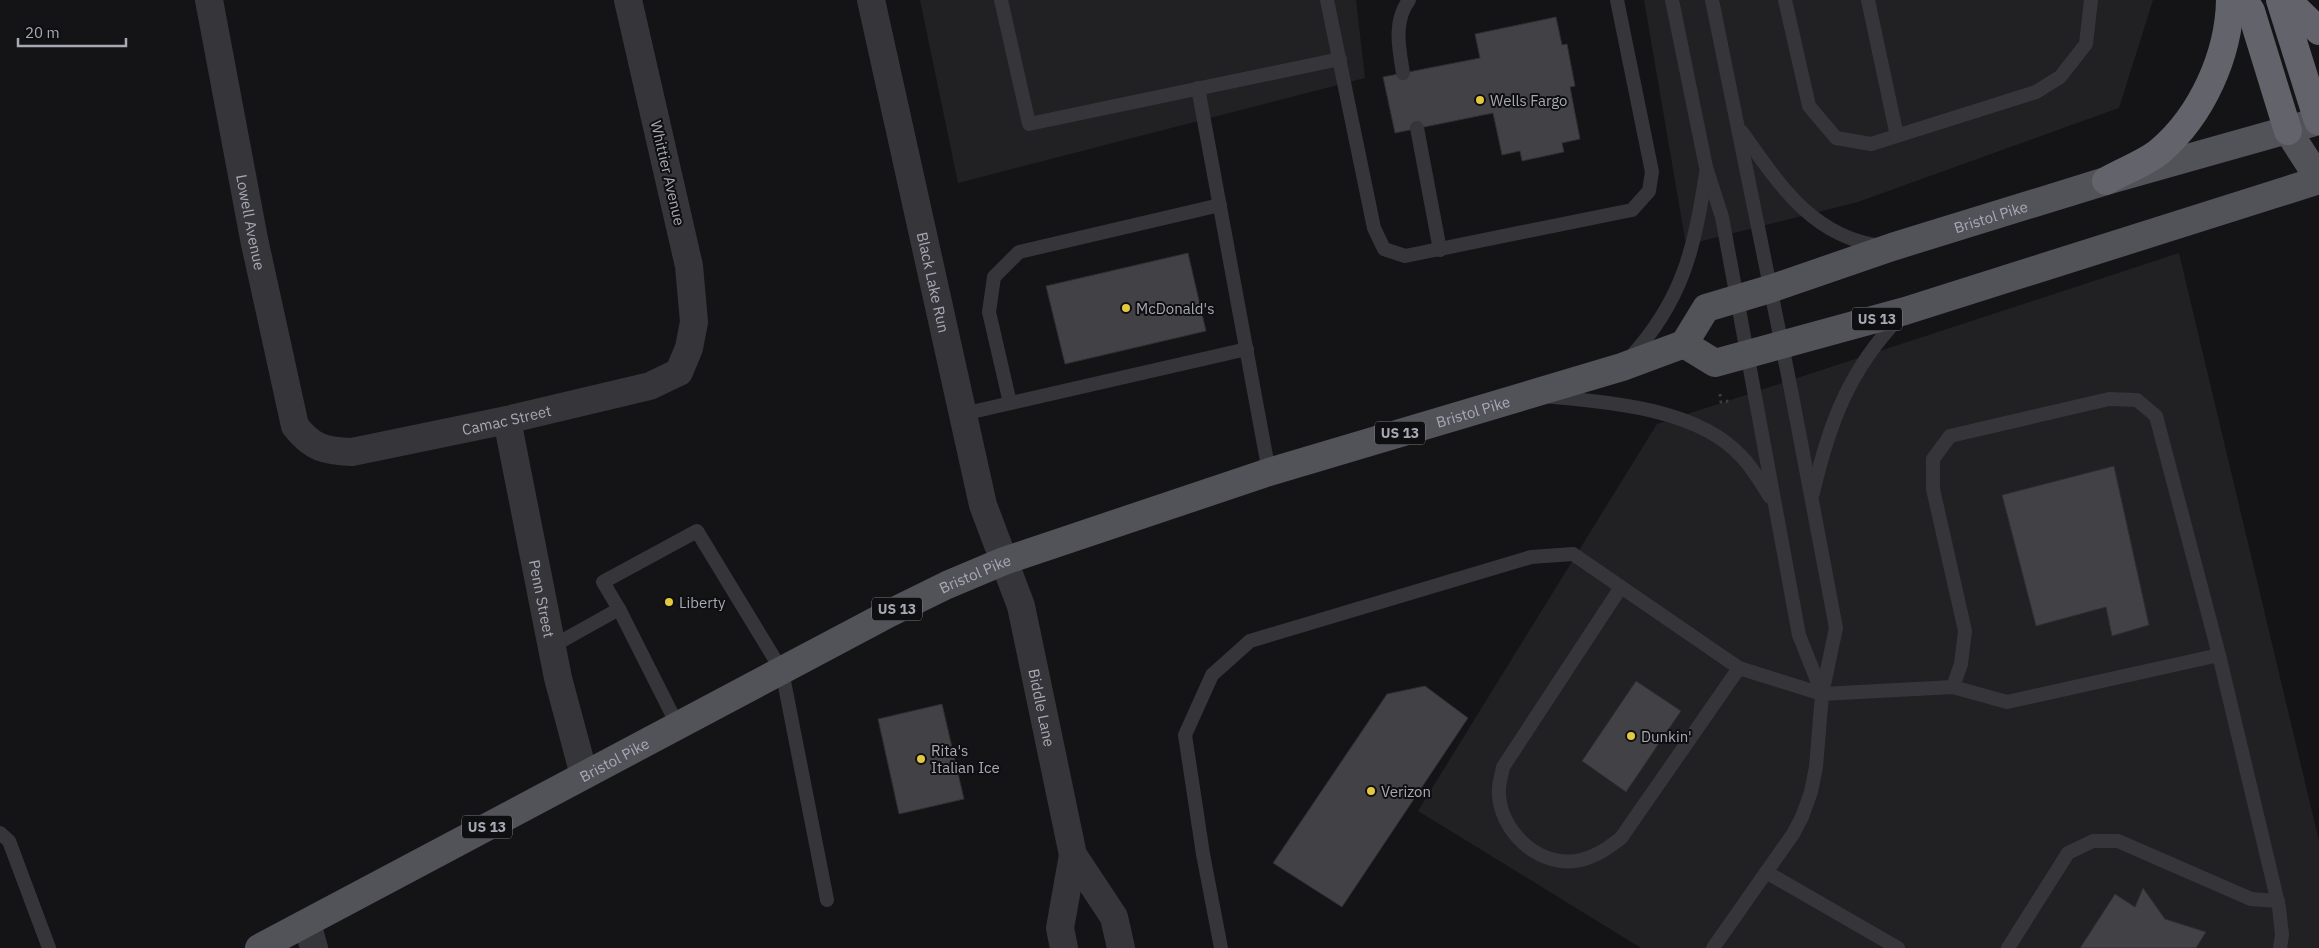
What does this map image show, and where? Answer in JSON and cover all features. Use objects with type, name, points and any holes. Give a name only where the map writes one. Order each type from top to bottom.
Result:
[{"type":"highway","points":[[2106,181],[2159,152],[2196,109],[2210,83],[2219,58],[2226,30],[2230,0]]},
{"type":"highway","points":[[2244,0],[2251,11],[2288,131]]},
{"type":"highway","points":[[2280,0],[2318,121]]},
{"type":"highway","points":[[2287,0],[2319,31]]},
{"type":"main road","name":"Bristol Pike","points":[[259,948],[311,935],[584,775],[890,613],[1004,561],[1269,472],[1622,367],[1684,344],[1706,308],[1770,289],[1892,247],[2106,181],[2318,121]]},
{"type":"main road","points":[[2318,121],[2319,159]]},
{"type":"main road","points":[[2288,131],[2319,179]]},
{"type":"main road","name":"US 13","points":[[1684,344],[1715,363],[1905,311],[2319,179]]},
{"type":"street","name":"Lowell Avenue","points":[[210,0],[256,248],[295,426],[306,440]]},
{"type":"street","name":"Whittier Avenue","points":[[628,0],[689,266],[694,322],[689,348]]},
{"type":"street","name":"Black Lake Run","points":[[871,0],[983,505],[1004,561]]},
{"type":"street","name":"Camac Street","points":[[306,440],[333,451],[352,452],[507,420],[650,386],[679,372],[689,348]]},
{"type":"street","name":"Penn Street","points":[[507,420],[551,647],[584,775]]},
{"type":"street","name":"Biddle Lane","points":[[1004,561],[1021,606],[1073,854],[1114,917],[1121,948]]},
{"type":"street","name":"Biddle Lane","points":[[1064,948],[1060,928],[1073,854]]},
{"type":"lane","points":[[1001,0],[1029,124],[1340,60]]},
{"type":"lane","points":[[1327,0],[1374,228],[1384,249],[1405,256],[1632,210],[1649,191],[1652,172],[1617,0]]},
{"type":"lane","points":[[1402,73],[1397,38],[1401,11],[1409,0]]},
{"type":"lane","points":[[1672,0],[1706,167],[1722,217],[1800,635],[1822,694]]},
{"type":"lane","points":[[1712,0],[1782,345],[1836,628],[1822,694],[1816,767],[1811,792],[1802,817],[1793,834],[1713,948]]},
{"type":"lane","points":[[1785,0],[1808,106],[1836,138],[1871,144],[2036,92],[2060,77],[2086,44],[2091,0]]},
{"type":"lane","points":[[1868,0],[1897,136]]},
{"type":"lane","points":[[1198,88],[1269,472]]},
{"type":"lane","points":[[1738,127],[1774,178],[1808,214],[1849,237],[1870,244],[1892,247]]},
{"type":"lane","points":[[1417,128],[1440,250]]},
{"type":"lane","points":[[1622,367],[1648,338],[1676,294],[1692,249],[1706,167]]},
{"type":"lane","points":[[1010,403],[989,312],[994,277],[1019,252],[1220,205]]},
{"type":"lane","points":[[1812,499],[1823,449],[1844,394],[1860,365],[1878,339],[1905,311]]},
{"type":"lane","points":[[963,414],[1247,349]]},
{"type":"lane","points":[[1530,394],[1616,404],[1679,419],[1723,441],[1741,456],[1774,503]]},
{"type":"lane","points":[[1953,687],[1961,664],[1965,631],[1933,489],[1934,459],[1950,436],[2109,399],[2137,400],[2156,416],[2219,655],[2278,901],[2282,936],[2280,948]]},
{"type":"lane","points":[[678,726],[604,582],[697,531],[782,671],[827,900]]},
{"type":"lane","points":[[1221,948],[1203,854],[1185,735],[1212,674],[1250,641],[1531,557],[1573,554],[1739,668],[1822,694],[1953,687],[2007,702],[2219,655]]},
{"type":"lane","points":[[1621,587],[1503,767],[1499,790],[1502,814],[1514,835],[1533,851],[1555,860],[1579,860],[1602,853],[1621,838],[1739,668]]},
{"type":"lane","points":[[551,647],[619,609]]},
{"type":"lane","points":[[0,833],[9,841],[48,948]]},
{"type":"lane","points":[[2008,948],[2068,853],[2093,840],[2118,841],[2251,899],[2278,901]]},
{"type":"lane","points":[[1766,872],[1898,948]]},
{"type":"path","points":[[1719,388],[1721,402],[1730,401]]},
{"type":"shaded area","points":[[920,0],[1356,0],[1365,78],[958,183]]},
{"type":"shaded area","points":[[1644,0],[2153,0],[2119,108],[1858,202],[1686,245]]},
{"type":"shaded area","points":[[2179,253],[2319,841],[2319,948],[1641,948],[1418,811],[1657,424]]},
{"type":"building","name":"Wells Fargo","points":[[1556,17],[1562,45],[1567,44],[1575,86],[1570,87],[1580,139],[1562,143],[1564,152],[1522,161],[1520,151],[1502,155],[1493,113],[1395,133],[1383,77],[1480,58],[1475,34]]},
{"type":"building","name":"McDonald's","points":[[1188,253],[1206,331],[1065,364],[1046,286]]},
{"type":"building","points":[[2114,466],[2149,625],[2112,636],[2106,607],[2036,626],[2002,495]]},
{"type":"building","name":"Dunkin'","points":[[1636,681],[1681,711],[1626,792],[1582,761]]},
{"type":"building","name":"Verizon","points":[[1425,686],[1468,718],[1342,907],[1273,863],[1387,694]]},
{"type":"building","name":"Rita's Italian Ice","points":[[942,704],[964,799],[899,814],[878,719]]},
{"type":"building","points":[[2143,888],[2165,919],[2206,932],[2196,948],[2080,948],[2115,894],[2135,907]]},
{"type":"place","name":"Wells Fargo","points":[[1480,100]]},
{"type":"place","name":"McDonald's","points":[[1126,308]]},
{"type":"place","name":"Liberty","points":[[669,602]]},
{"type":"place","name":"Dunkin'","points":[[1631,736]]},
{"type":"place","name":"Rita's Italian Ice","points":[[921,759]]},
{"type":"place","name":"Verizon","points":[[1371,791]]}]
